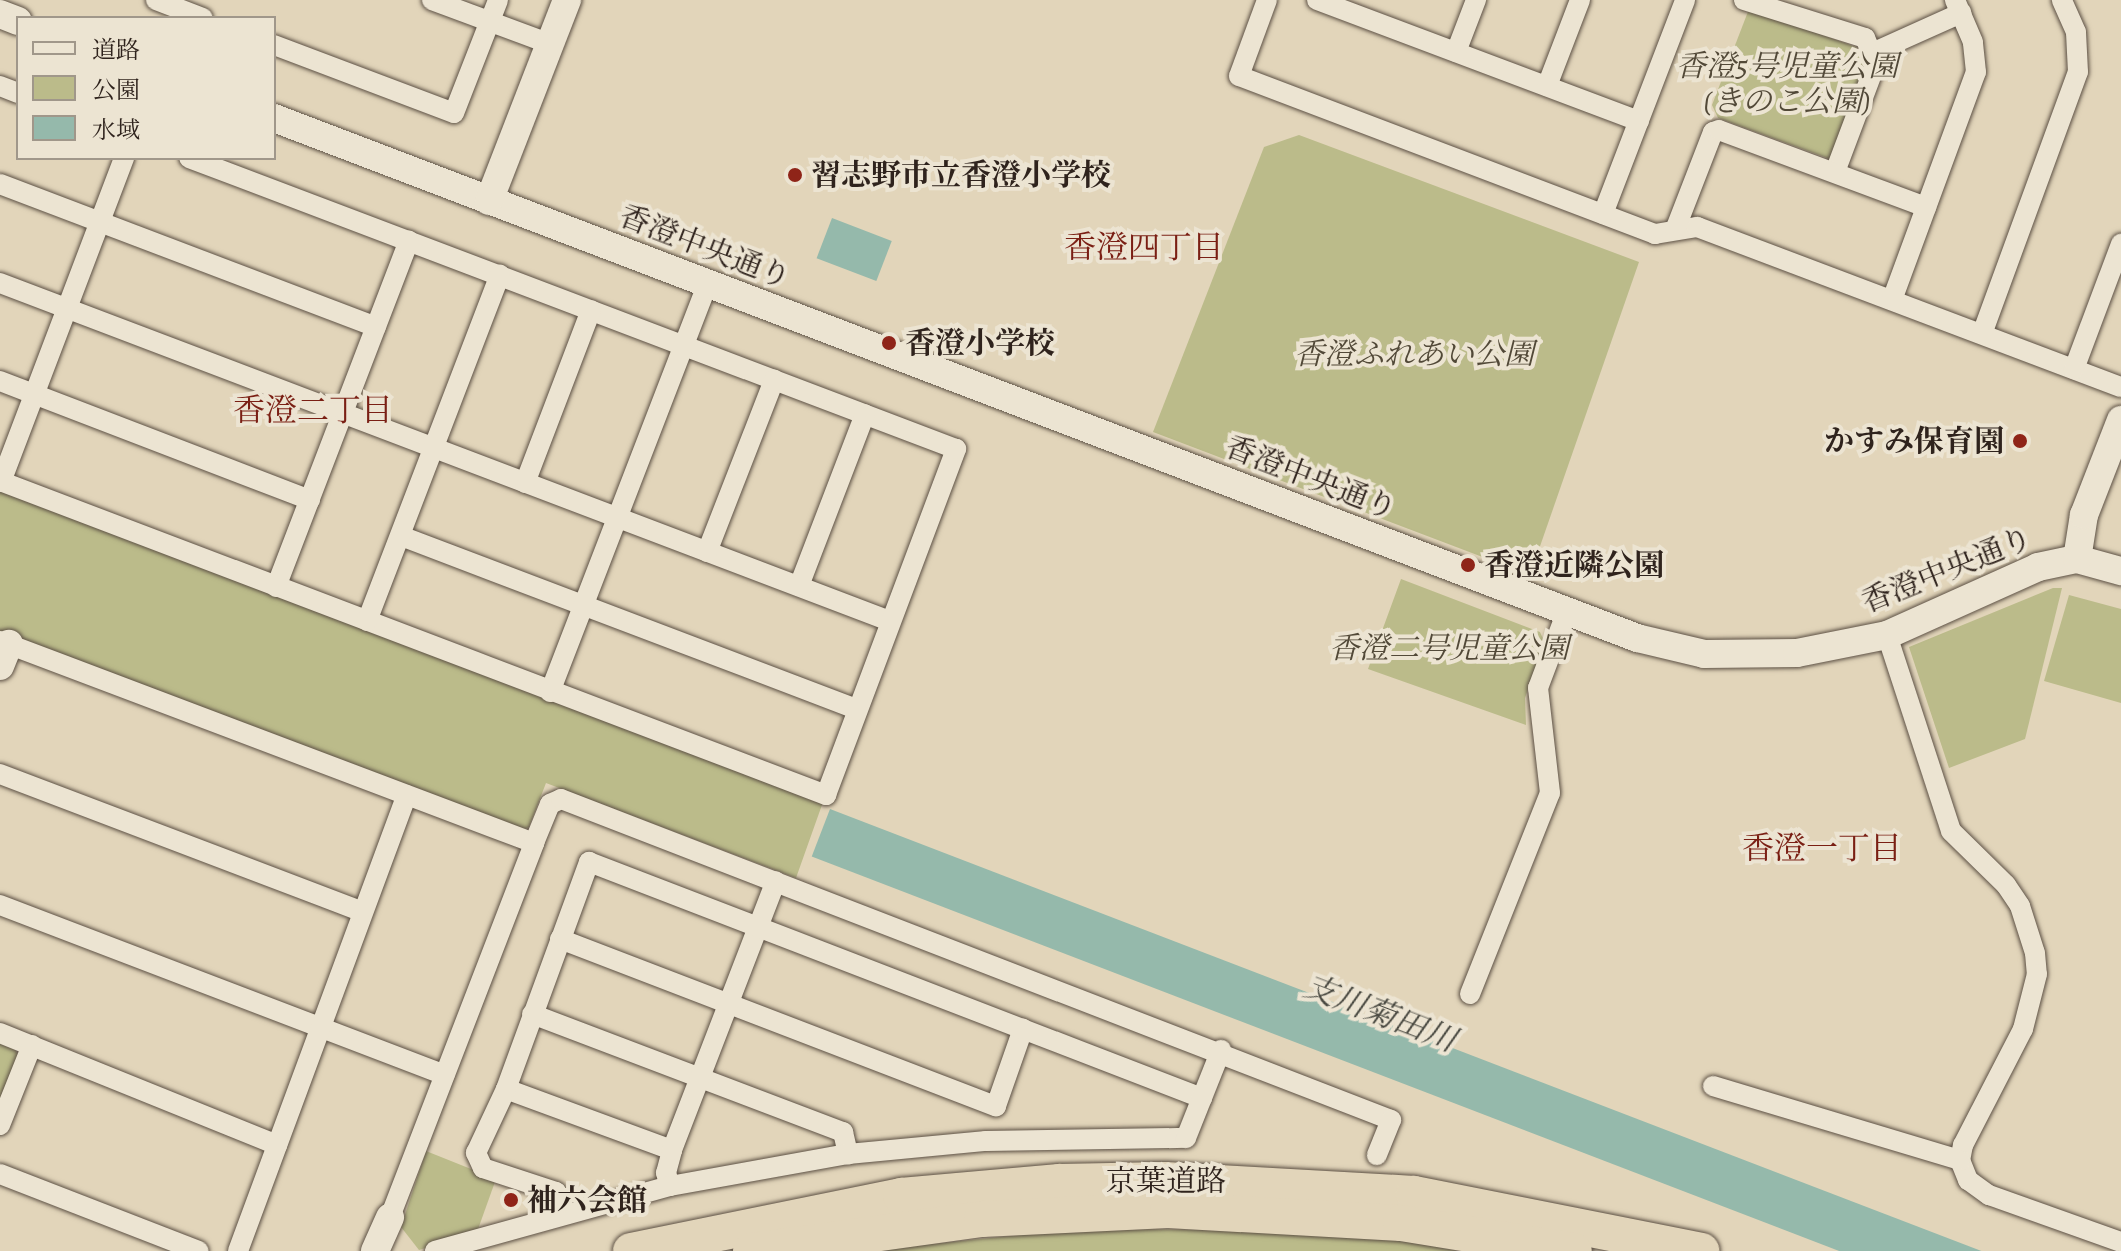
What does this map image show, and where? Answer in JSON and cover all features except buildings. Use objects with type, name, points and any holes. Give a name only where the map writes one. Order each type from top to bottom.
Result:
[{"type":"highway","name":"京葉道路","points":[[631,1251],[901,1196],[1059,1182],[1165,1180],[1414,1194],[1701,1251]]},
{"type":"highway","name":"京葉道路","points":[[751,1251],[968,1220],[1168,1210],[1401,1223],[1574,1251]]},
{"type":"street","points":[[156,0],[181,9]]},
{"type":"street","points":[[432,0],[550,44]]},
{"type":"street","points":[[276,46],[454,113],[498,0]]},
{"type":"street","points":[[489,201],[567,0]]},
{"type":"street","points":[[1267,0],[1239,76],[1655,234],[1697,227],[2121,387]]},
{"type":"street","points":[[1317,0],[1368,9],[1456,52],[1639,121]]},
{"type":"street","points":[[1456,52],[1476,0]]},
{"type":"street","points":[[1547,86],[1580,0]]},
{"type":"street","points":[[1603,214],[1685,0]]},
{"type":"street","points":[[1744,0],[1865,38],[1876,63],[1835,172]]},
{"type":"street","points":[[1982,334],[2075,85],[2076,32],[2062,0]]},
{"type":"street","points":[[1872,53],[1958,7],[1973,42],[1976,72],[1892,300]]},
{"type":"street","name":"香澄中央通り","points":[[276,119],[1637,638],[1742,657],[1797,653],[1887,635],[2038,567],[2077,559],[2121,571]]},
{"type":"street","points":[[1675,230],[1713,132],[1719,130],[1926,207]]},
{"type":"street","points":[[123,160],[1,481],[826,795],[956,449],[194,160]]},
{"type":"street","points":[[0,184],[376,327]]},
{"type":"street","points":[[276,587],[409,241]]},
{"type":"street","points":[[2074,369],[2121,244]]},
{"type":"street","points":[[367,621],[500,275]]},
{"type":"street","points":[[0,283],[890,621]]},
{"type":"street","points":[[550,692],[707,285]]},
{"type":"street","points":[[525,483],[591,310]]},
{"type":"street","points":[[707,552],[774,380]]},
{"type":"street","points":[[0,381],[310,500]]},
{"type":"street","points":[[799,586],[865,414]]},
{"type":"street","points":[[2077,559],[2084,515],[2121,420]]},
{"type":"street","points":[[401,536],[857,709]]},
{"type":"street","points":[[1470,994],[1550,793],[1538,688],[1567,611]]},
{"type":"street","points":[[1887,635],[1951,831],[2006,885],[2020,906],[2035,953],[2037,974],[2023,1029],[2004,1073],[1973,1118],[1960,1160],[1968,1180],[1989,1195],[2121,1242]]},
{"type":"street","points":[[3,650],[534,843]]},
{"type":"street","points":[[0,774],[363,912]]},
{"type":"street","points":[[238,1251],[407,795]]},
{"type":"street","points":[[375,1251],[550,804],[561,799],[1221,1050],[1391,1120],[1377,1155]]},
{"type":"street","points":[[566,1214],[556,1192],[477,1162],[589,862],[1202,1098]]},
{"type":"street","points":[[670,1186],[666,1173],[672,1150],[776,881]]},
{"type":"street","points":[[0,905],[445,1075]]},
{"type":"street","points":[[560,939],[996,1106],[1023,1029]]},
{"type":"street","points":[[532,1014],[843,1132],[848,1154]]},
{"type":"street","points":[[0,1033],[277,1145]]},
{"type":"street","points":[[0,1125],[32,1045]]},
{"type":"street","points":[[435,1251],[670,1186],[848,1154],[986,1141],[1186,1138],[1221,1050]]},
{"type":"street","points":[[1713,1086],[1960,1160]]},
{"type":"street","points":[[506,1089],[672,1150]]},
{"type":"street","points":[[0,1174],[199,1251]]},
{"type":"green space","name":"香澄5号児童公園 (きのこ公園)","points":[[1749,9],[1856,47],[1865,68],[1830,159],[1718,118],[1712,105]]},
{"type":"green space","name":"香澄ふれあい公園","points":[[1299,135],[1639,262],[1530,575],[1153,432],[1264,147]]},
{"type":"green space","points":[[0,488],[823,802],[796,878],[546,783],[529,827],[521,830],[0,632]]},
{"type":"green space","name":"香澄二号児童公園","points":[[1401,579],[1540,632],[1544,641],[1525,698],[1526,725],[1368,669]]},
{"type":"green space","points":[[2053,588],[2062,588],[2025,739],[1949,768],[1909,647]]},
{"type":"green space","points":[[2069,595],[2121,609],[2121,703],[2044,681]]},
{"type":"green space","points":[[0,1044],[15,1050],[20,1058],[0,1110]]},
{"type":"green space","points":[[426,1151],[496,1179],[477,1232],[419,1250],[401,1227]]},
{"type":"green space","points":[[1079,1229],[1272,1230],[1393,1239],[1459,1251],[861,1251]]},
{"type":"water","points":[[832,218],[892,241],[876,281],[817,258]]},
{"type":"water","points":[[830,809],[1981,1251],[1839,1251],[812,857]]},
{"type":"place","name":"習志野市立香澄小学校","points":[[795,175]]},
{"type":"place","name":"香澄小学校","points":[[889,343]]},
{"type":"place","name":"かすみ保育園","points":[[2020,441]]},
{"type":"place","name":"香澄近隣公園","points":[[1468,565]]},
{"type":"place","name":"袖六会館","points":[[511,1200]]},
{"type":"district","name":"香澄四丁目","points":[[1144,247]]},
{"type":"district","name":"香澄二丁目","points":[[313,410]]},
{"type":"district","name":"香澄一丁目","points":[[1822,848]]},
{"type":"water label","name":"支川菊田川","points":[[1380,1013]]}]
